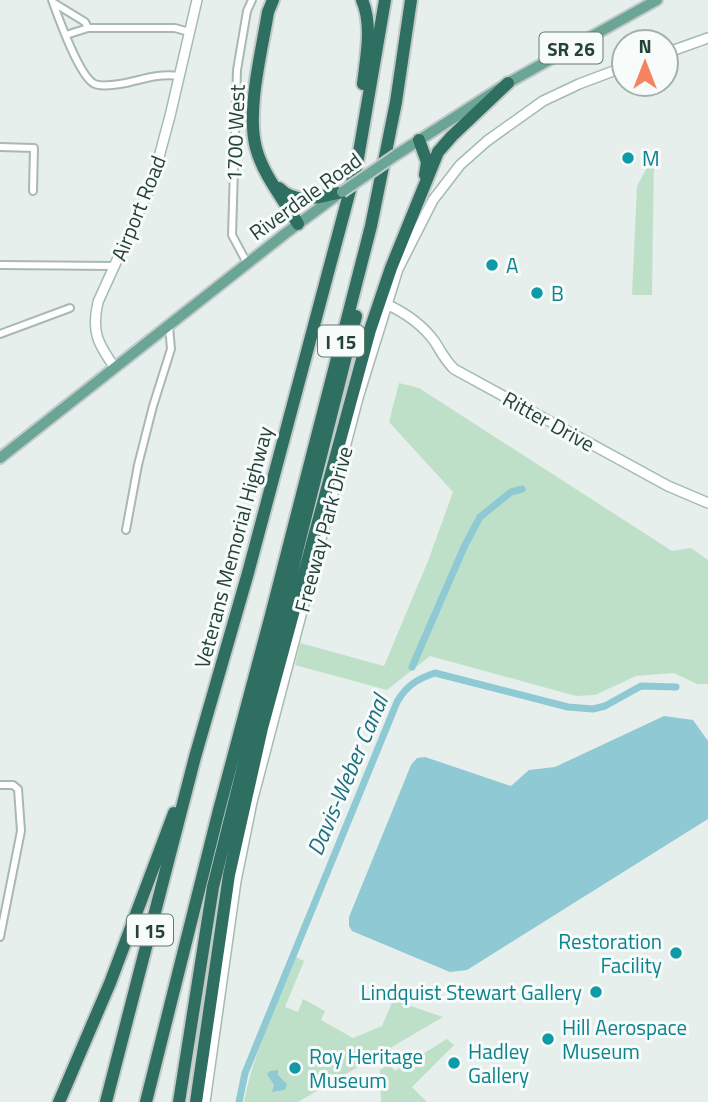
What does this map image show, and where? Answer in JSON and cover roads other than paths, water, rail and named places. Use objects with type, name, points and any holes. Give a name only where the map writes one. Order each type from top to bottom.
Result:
[{"type":"highway","points":[[274,0],[268,12],[252,123],[256,148],[298,224]]},
{"type":"highway","points":[[357,164],[368,32],[362,0]]},
{"type":"highway","name":"Veterans Memorial Highway","points":[[106,1102],[195,757],[248,573],[357,164],[385,0]]},
{"type":"highway","name":"I 15","points":[[146,1102],[371,226],[400,78],[411,0]]},
{"type":"highway","points":[[196,1102],[229,875],[262,728],[370,330],[391,268],[438,152],[508,83]]},
{"type":"highway","points":[[419,140],[427,162],[424,186]]},
{"type":"highway","points":[[272,180],[287,196],[295,198],[307,200],[342,192]]},
{"type":"highway","points":[[177,1102],[213,887],[343,370],[367,268],[371,226]]},
{"type":"highway","points":[[61,1100],[110,984],[195,757]]},
{"type":"main road","name":"Riverdale Road","points":[[0,458],[247,263],[342,192],[508,83],[657,0]]},
{"type":"street","name":"Airport Road","points":[[115,368],[98,342],[95,316],[98,302],[152,183],[197,0]]},
{"type":"street","name":"1700 West","points":[[247,263],[232,235],[237,70],[251,0]]},
{"type":"street","points":[[53,2],[85,22],[88,28]]},
{"type":"street","points":[[53,2],[79,64],[92,83],[124,83],[164,74],[179,76]]},
{"type":"street","points":[[66,34],[88,28],[175,27],[189,32]]},
{"type":"street","points":[[680,48],[708,38]]},
{"type":"street","name":"Freeway Park Drive","points":[[205,1102],[236,881],[252,802],[358,398],[386,304],[408,246],[433,200],[460,165],[495,134],[543,101],[610,72]]},
{"type":"street","points":[[0,148],[34,148],[33,191]]},
{"type":"street","points":[[0,265],[114,266]]},
{"type":"street","name":"Ritter Drive","points":[[386,304],[409,316],[424,328],[454,369],[668,486],[707,500]]},
{"type":"street","points":[[0,334],[70,308]]},
{"type":"street","points":[[126,530],[160,377],[172,349],[169,326]]},
{"type":"street","points":[[0,785],[13,785],[18,789],[22,831],[0,937]]},
{"type":"water","points":[[664,716],[693,720],[708,741],[708,819],[467,970],[450,972],[352,931],[349,917],[411,765],[417,758],[425,757],[511,786],[529,770],[555,767]]},
{"type":"water","points":[[278,1070],[278,1075],[287,1084],[285,1090],[272,1092],[274,1085],[267,1074]]},
{"type":"waterway","points":[[412,667],[465,545],[480,517],[511,492],[522,489]]},
{"type":"waterway","name":"Davis-Weber Canal","points":[[239,1102],[245,1073],[397,702],[408,687],[435,673],[568,707],[593,709],[605,706],[641,686],[676,687]]},
{"type":"place","name":"M","points":[[628,158]]},
{"type":"place","name":"A","points":[[492,265]]},
{"type":"place","name":"B","points":[[537,293]]},
{"type":"place","name":"Restoration Facility","points":[[676,953]]},
{"type":"place","name":"Lindquist Stewart Gallery","points":[[596,992]]},
{"type":"place","name":"Hill Aerospace Museum","points":[[548,1039]]},
{"type":"place","name":"Hadley Gallery","points":[[454,1063]]},
{"type":"place","name":"Roy Heritage Museum","points":[[295,1068]]}]
